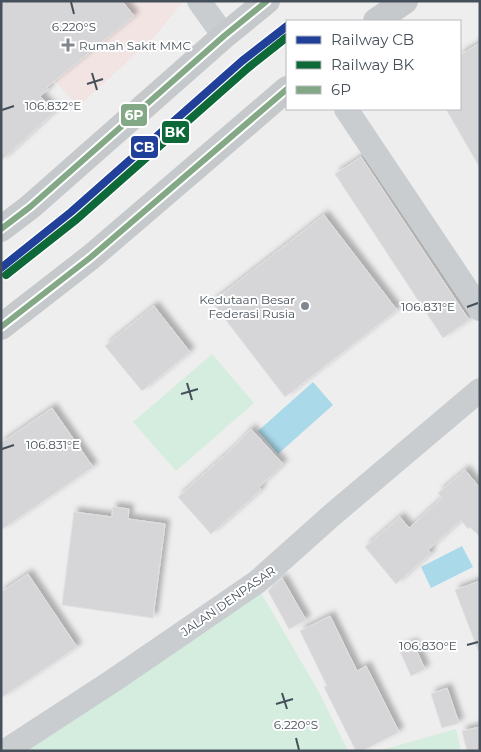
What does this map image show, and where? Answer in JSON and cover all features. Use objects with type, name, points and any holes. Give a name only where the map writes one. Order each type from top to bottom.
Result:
[{"type":"main road","points":[[377,20],[405,1]]},
{"type":"main road","points":[[1,229],[30,207],[224,36],[253,5]]},
{"type":"main road","points":[[1,327],[91,257],[286,90]]},
{"type":"street","points":[[199,1],[224,36]]},
{"type":"street","points":[[347,110],[480,309]]},
{"type":"street","points":[[364,110],[480,282]]},
{"type":"street","name":"JALAN DENPASAR","points":[[5,751],[114,680],[257,582],[332,515],[480,390]]},
{"type":"shaded area","points":[[1,1],[184,1],[154,37],[78,107],[1,19]]},
{"type":"green space","points":[[212,354],[254,403],[176,471],[133,422]]},
{"type":"green space","points":[[257,586],[319,692],[348,751],[23,751]]},
{"type":"green space","points":[[456,729],[461,751],[378,751]]},
{"type":"water","points":[[313,382],[333,405],[278,454],[258,431]]},
{"type":"water","points":[[462,546],[473,567],[431,588],[421,567]]},
{"type":"building","points":[[1,1],[122,1],[134,16],[47,87],[49,89],[40,96],[55,111],[1,161]]},
{"type":"building","points":[[480,43],[480,168],[447,110],[461,110],[461,54]]},
{"type":"building","points":[[361,157],[469,320],[443,338],[335,174]]},
{"type":"building","name":"Kedutaan Besar Federasi Rusia","points":[[324,215],[397,310],[285,397],[212,302]]},
{"type":"building","points":[[154,306],[190,352],[142,391],[105,346]]},
{"type":"building","points":[[52,408],[93,467],[1,530],[1,443]]},
{"type":"building","points":[[251,429],[283,464],[259,487],[261,490],[211,534],[178,497],[232,449]]},
{"type":"building","points":[[465,470],[480,488],[480,537],[470,527],[468,529],[461,520],[428,550],[431,553],[396,584],[365,547],[400,517],[409,528],[442,498],[438,493]]},
{"type":"building","points":[[113,507],[129,509],[128,519],[165,524],[153,618],[62,605],[74,512],[112,517]]},
{"type":"building","points":[[28,574],[77,647],[1,698],[1,592]]},
{"type":"building","points":[[282,578],[306,620],[289,629],[268,591]]},
{"type":"building","points":[[480,581],[480,650],[478,650],[455,590]]},
{"type":"building","points":[[330,616],[357,671],[366,666],[399,732],[362,751],[356,751],[324,687],[327,686],[300,631]]},
{"type":"building","points":[[413,643],[425,669],[411,676],[399,649]]},
{"type":"building","points":[[447,688],[459,723],[442,728],[431,694]]},
{"type":"building","points":[[480,727],[480,751],[467,751],[462,731]]},
{"type":"rail line","name":"CB","points":[[1,268],[71,212],[242,61],[286,27]]},
{"type":"rail line","name":"BK","points":[[6,275],[77,219],[248,68],[286,38]]},
{"type":"transit line","name":"6P","points":[[1,229],[30,207],[224,36],[267,1]]},
{"type":"transit line","name":"6P","points":[[1,327],[91,257],[286,90]]},
{"type":"place","name":"Rumah Sakit MMC","points":[[68,45]]},
{"type":"place","name":"Kedutaan Besar Federasi Rusia","points":[[305,306]]}]
